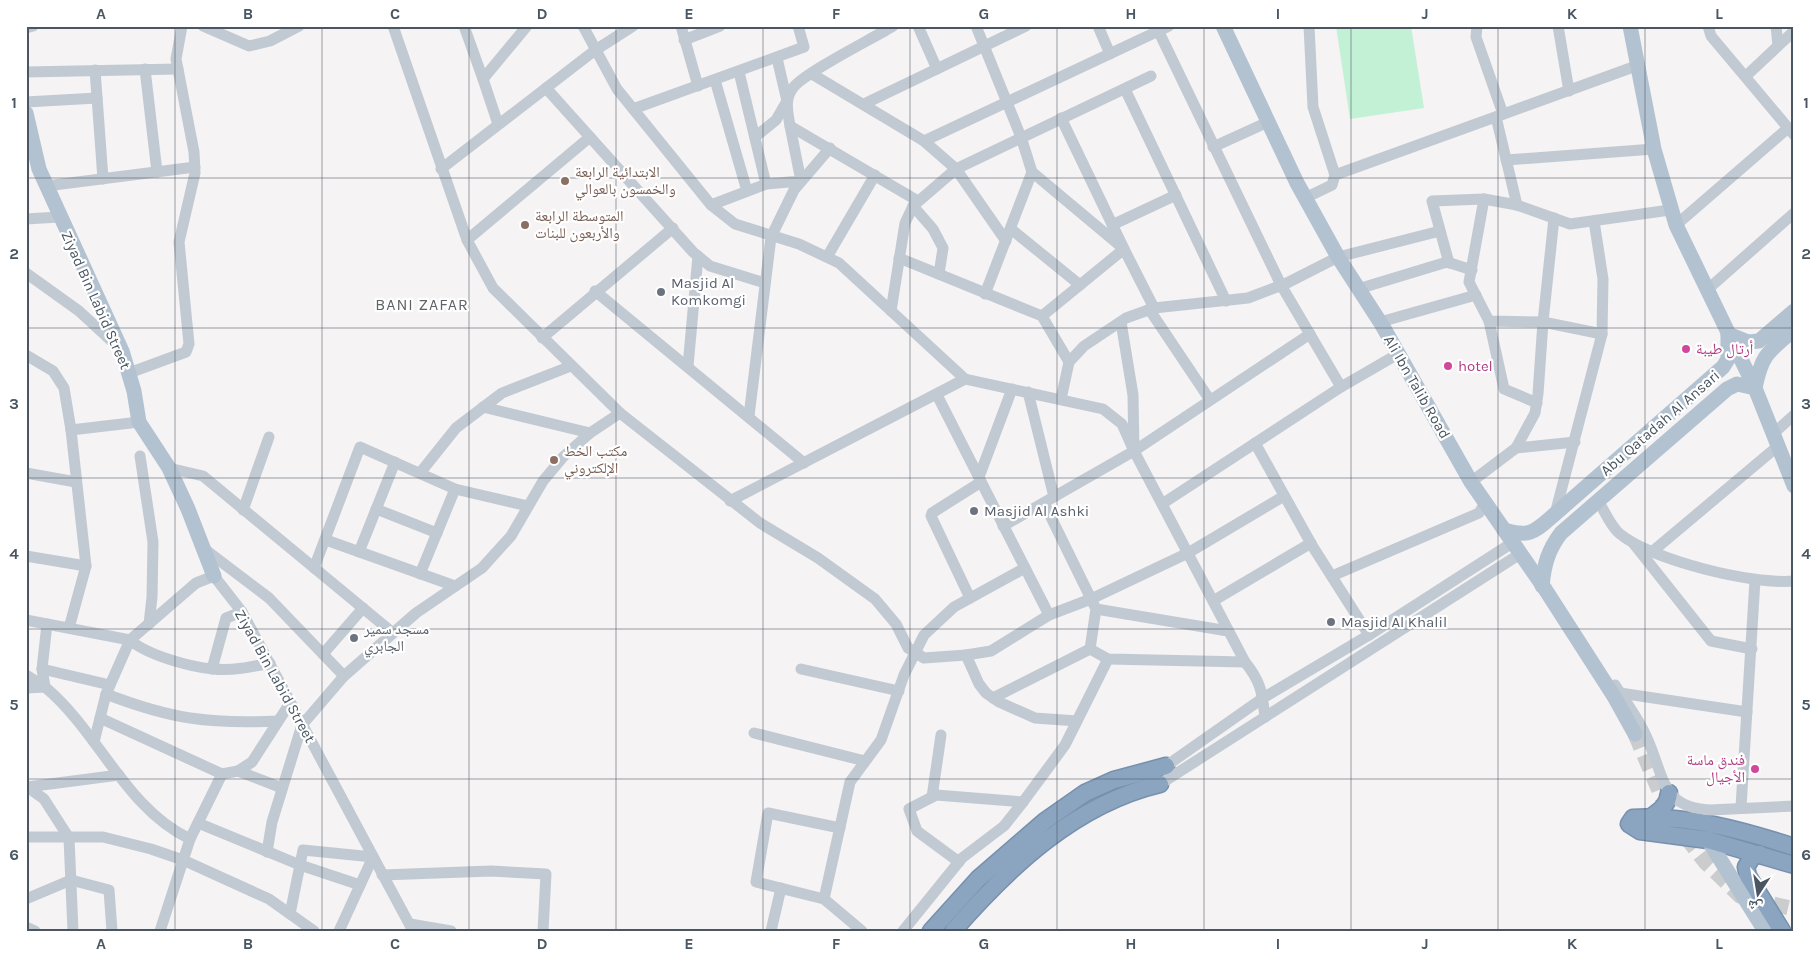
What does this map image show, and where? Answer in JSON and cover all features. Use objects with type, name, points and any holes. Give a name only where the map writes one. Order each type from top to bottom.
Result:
[{"type":"highway","points":[[931,931],[978,879],[1044,821],[1085,793],[1114,780],[1166,766]]},
{"type":"highway","points":[[953,931],[988,891],[1026,855],[1103,803],[1141,788],[1160,784]]},
{"type":"highway","points":[[1651,817],[1669,800],[1669,793]]},
{"type":"highway","points":[[1794,847],[1743,830],[1651,817],[1633,818],[1629,824],[1640,831],[1708,840],[1728,848],[1760,854],[1794,865]]},
{"type":"highway","points":[[1760,854],[1752,857],[1746,867],[1748,876],[1782,931]]},
{"type":"main road","name":"Ali Ibn Talib Road","points":[[1223,26],[1305,198],[1338,257],[1380,322],[1471,482],[1544,587],[1615,698],[1635,734]]},
{"type":"main road","points":[[1630,26],[1636,66],[1654,150],[1670,210],[1755,388],[1794,486]]},
{"type":"main road","name":"Ziyad Bin Labid Street","points":[[26,113],[30,146],[39,169],[59,217],[122,351],[139,422],[169,468],[188,509],[214,576]]},
{"type":"main road","points":[[1728,334],[1748,342],[1760,342],[1794,311]]},
{"type":"main road","points":[[1755,388],[1760,366],[1765,355],[1794,330]]},
{"type":"main road","name":"Abu Qatadah Al Ansari","points":[[1512,542],[1535,532],[1723,367],[1728,359],[1728,334]]},
{"type":"main road","name":"Abu Qatadah Al Ansari","points":[[1544,587],[1544,569],[1550,547],[1561,533],[1727,389],[1738,384],[1755,388]]},
{"type":"main road","points":[[1708,840],[1765,931]]},
{"type":"street","points":[[26,28],[33,26]]},
{"type":"street","points":[[128,373],[178,357],[186,352],[189,344],[179,242],[184,216],[194,184],[195,167],[178,69],[177,48],[182,26]]},
{"type":"street","points":[[202,26],[249,46],[270,41],[299,26]]},
{"type":"street","points":[[393,26],[467,240],[494,288],[620,414],[760,523],[818,558],[875,599],[896,624],[908,648],[924,658],[990,651],[1049,615],[1093,604],[1188,553],[1284,496]]},
{"type":"street","points":[[464,26],[498,124]]},
{"type":"street","points":[[483,79],[527,26]]},
{"type":"street","points":[[583,26],[594,51],[616,89],[711,205],[735,224],[771,237],[800,244],[839,263],[965,379],[1103,409],[1122,424],[1134,451],[1228,631],[1245,662],[1258,678],[1265,717]]},
{"type":"street","points":[[441,168],[594,51],[633,26]]},
{"type":"street","points":[[680,26],[698,86]]},
{"type":"street","points":[[684,40],[720,26]]},
{"type":"street","points":[[633,109],[804,47],[798,26]]},
{"type":"street","points":[[755,137],[776,120],[787,102],[793,87],[893,26]]},
{"type":"street","points":[[918,26],[937,69]]},
{"type":"street","points":[[976,26],[1021,137],[1032,172],[1124,249]]},
{"type":"street","points":[[864,104],[1026,26]]},
{"type":"street","points":[[1098,26],[1110,54]]},
{"type":"street","points":[[924,140],[1110,54],[1157,29],[1169,26]]},
{"type":"street","points":[[1305,198],[1332,185],[1335,175],[1312,107],[1309,26]]},
{"type":"street","points":[[1477,26],[1476,37],[1499,116],[1506,160],[1517,205]]},
{"type":"street","points":[[1558,26],[1569,91]]},
{"type":"street","points":[[1676,225],[1791,132],[1711,36],[1708,26]]},
{"type":"street","points":[[1776,26],[1778,46]]},
{"type":"street","points":[[1157,29],[1281,285],[1341,387]]},
{"type":"street","points":[[1746,76],[1794,31]]},
{"type":"street","points":[[777,58],[801,181]]},
{"type":"street","points":[[1335,175],[1636,66]]},
{"type":"street","points":[[144,69],[157,172]]},
{"type":"street","points":[[26,72],[178,69]]},
{"type":"street","points":[[95,70],[102,179]]},
{"type":"street","points":[[739,72],[766,184]]},
{"type":"street","points":[[812,74],[924,140],[956,169],[1006,241]]},
{"type":"street","points":[[890,311],[905,223],[916,204],[956,169],[1150,76]]},
{"type":"street","points":[[715,80],[746,191]]},
{"type":"street","points":[[546,88],[698,256],[710,266],[765,283]]},
{"type":"street","points":[[1125,89],[1226,301]]},
{"type":"street","points":[[26,102],[97,98]]},
{"type":"street","points":[[1061,118],[1151,308],[1210,400]]},
{"type":"street","points":[[1213,147],[1268,122]]},
{"type":"street","points":[[790,126],[875,175],[916,204],[943,248],[939,274]]},
{"type":"street","points":[[467,240],[590,138]]},
{"type":"street","points":[[749,416],[771,237],[794,190],[830,148]]},
{"type":"street","points":[[1506,160],[1654,150]]},
{"type":"street","points":[[46,186],[195,167]]},
{"type":"street","points":[[985,294],[1032,172]]},
{"type":"street","points":[[827,257],[875,175]]},
{"type":"street","points":[[711,205],[766,184],[801,181]]},
{"type":"street","points":[[1112,225],[1176,195]]},
{"type":"street","points":[[1449,263],[1432,201],[1484,199],[1517,205],[1570,224],[1670,210]]},
{"type":"street","points":[[1484,199],[1469,282],[1489,321],[1504,389],[1537,403]]},
{"type":"street","points":[[1707,290],[1794,213]]},
{"type":"street","points":[[26,219],[59,217]]},
{"type":"street","points":[[1471,482],[1516,448],[1535,413],[1554,218]]},
{"type":"street","points":[[1555,514],[1602,334],[1603,279],[1594,221]]},
{"type":"street","points":[[542,338],[595,291],[673,228]]},
{"type":"street","points":[[1011,229],[1080,284]]},
{"type":"street","points":[[1061,399],[1069,362],[1084,346],[1121,322],[1151,308],[1248,298],[1281,285],[1338,257],[1440,231]]},
{"type":"street","points":[[1042,316],[1124,249]]},
{"type":"street","points":[[688,366],[698,256]]},
{"type":"street","points":[[899,258],[1042,316],[1069,362]]},
{"type":"street","points":[[1358,289],[1449,263],[1472,270]]},
{"type":"street","points":[[26,273],[78,311],[122,351]]},
{"type":"street","points":[[595,291],[804,463]]},
{"type":"street","points":[[1380,322],[1476,295]]},
{"type":"street","points":[[1489,321],[1543,322],[1602,334]]},
{"type":"street","points":[[1121,322],[1133,395],[1134,451]]},
{"type":"street","points":[[1003,526],[1134,451],[1310,334]]},
{"type":"street","points":[[1162,504],[1341,387],[1398,354]]},
{"type":"street","points":[[26,355],[53,371],[64,388],[72,430],[86,566],[69,628]]},
{"type":"street","points":[[420,473],[456,428],[502,393],[571,366]]},
{"type":"street","points":[[730,501],[965,379]]},
{"type":"street","points":[[970,598],[931,516],[932,513],[980,480],[1012,389]]},
{"type":"street","points":[[1028,392],[1049,500],[1093,604],[1090,650]]},
{"type":"street","points":[[937,395],[1049,615]]},
{"type":"street","points":[[483,407],[590,433]]},
{"type":"street","points":[[267,852],[272,822],[302,725],[344,676],[393,633],[416,613],[482,568],[511,536],[543,481],[563,457],[590,433],[620,414]]},
{"type":"street","points":[[1653,551],[1776,439],[1794,415]]},
{"type":"street","points":[[72,430],[139,422]]},
{"type":"street","points":[[243,510],[269,436]]},
{"type":"street","points":[[1516,448],[1574,442]]},
{"type":"street","points":[[1255,443],[1310,543],[1369,635]]},
{"type":"street","points":[[314,568],[360,447],[456,489],[528,506]]},
{"type":"street","points":[[140,456],[153,542],[152,597],[149,624]]},
{"type":"street","points":[[359,552],[395,462]]},
{"type":"street","points":[[169,468],[203,476],[393,633]]},
{"type":"street","points":[[26,473],[76,482]]},
{"type":"street","points":[[420,574],[456,489]]},
{"type":"street","points":[[1332,576],[1479,513],[1485,502]]},
{"type":"street","points":[[1598,502],[1618,533],[1632,542],[1653,551],[1718,572],[1755,580],[1794,581]]},
{"type":"street","points":[[376,509],[437,533]]},
{"type":"street","points":[[326,540],[455,586]]},
{"type":"street","points":[[1166,766],[1263,698],[1369,635],[1512,542]]},
{"type":"street","points":[[1160,784],[1265,717],[1512,542]]},
{"type":"street","points":[[1632,542],[1711,642],[1752,649]]},
{"type":"street","points":[[1213,601],[1310,543]]},
{"type":"street","points":[[202,547],[268,598],[344,676]]},
{"type":"street","points":[[26,556],[86,566]]},
{"type":"street","points":[[824,899],[850,782],[881,740],[899,691],[924,635],[954,607],[1025,568]]},
{"type":"street","points":[[94,742],[108,690],[130,640],[196,583],[214,576]]},
{"type":"street","name":"Ziyad Bin Labid Street","points":[[214,576],[242,612],[411,927]]},
{"type":"street","points":[[1741,807],[1755,580]]},
{"type":"street","points":[[1544,587],[1584,637],[1620,693],[1647,736],[1669,793],[1682,805],[1696,809],[1794,806]]},
{"type":"street","points":[[1093,604],[1228,631]]},
{"type":"street","points":[[324,654],[363,608]]},
{"type":"street","points":[[212,669],[226,618],[242,612]]},
{"type":"street","points":[[26,620],[130,640],[136,646],[165,658],[212,669],[248,668],[270,663]]},
{"type":"street","points":[[45,687],[42,669],[47,624]]},
{"type":"street","points":[[1090,650],[1108,659],[1245,662]]},
{"type":"street","points":[[993,698],[1090,650]]},
{"type":"street","points":[[966,655],[979,684],[993,698],[1035,718],[1077,721]]},
{"type":"street","points":[[903,931],[959,862],[1004,826],[1065,746],[1108,659]]},
{"type":"street","points":[[42,669],[108,690],[148,710],[203,721],[278,721]]},
{"type":"street","points":[[801,669],[899,691]]},
{"type":"street","points":[[26,675],[64,702],[119,775],[156,818],[171,830],[190,839]]},
{"type":"street","points":[[26,688],[45,687]]},
{"type":"street","points":[[1620,693],[1747,712]]},
{"type":"street","points":[[100,718],[222,774],[238,771],[252,762],[290,703]]},
{"type":"street","points":[[754,734],[865,761]]},
{"type":"street","points":[[932,797],[941,735]]},
{"type":"street","points":[[238,771],[282,788]]},
{"type":"street","points":[[160,931],[190,839],[222,774]]},
{"type":"street","points":[[26,786],[119,775]]},
{"type":"street","points":[[26,786],[44,799],[69,838],[73,931]]},
{"type":"street","points":[[959,862],[916,831],[909,809],[936,795],[1022,802]]},
{"type":"street","points":[[840,828],[768,812],[756,882],[824,899],[862,931]]},
{"type":"street","points":[[198,823],[267,852],[360,884]]},
{"type":"street","points":[[26,837],[103,837],[151,849],[182,860],[269,899],[314,931]]},
{"type":"street","points":[[290,914],[303,850],[373,857],[339,931]]},
{"type":"street","points":[[382,875],[490,871],[546,874],[543,931]]},
{"type":"street","points":[[26,899],[71,880],[109,890],[112,931]]},
{"type":"street","points":[[771,931],[781,888]]},
{"type":"street","points":[[26,927],[35,931]]},
{"type":"street","points":[[411,927],[451,931]]},
{"type":"green space","points":[[1336,26],[1411,26],[1424,108],[1350,119]]},
{"type":"tunnel","points":[[1635,734],[1662,798],[1685,836],[1705,862],[1740,896],[1794,909]]},
{"type":"place","name":"الابتدائية الرابعة والخمسون بالعوالي","points":[[565,181]]},
{"type":"place","name":"المتوسطة الرابعة والأربعون للبنات","points":[[525,225]]},
{"type":"place","name":"Masjid Al Komkomgi","points":[[661,292]]},
{"type":"place","name":"أرتال طيبة","points":[[1686,349]]},
{"type":"place","name":"hotel","points":[[1448,366]]},
{"type":"place","name":"مكتب الخط الإلكتروني","points":[[554,460]]},
{"type":"place","name":"Masjid Al Ashki","points":[[974,511]]},
{"type":"place","name":"Masjid Al Khalil","points":[[1331,622]]},
{"type":"place","name":"مسجد سمير الجابري","points":[[354,638]]},
{"type":"place","name":"فندق ماسة الأجيال","points":[[1755,769]]},
{"type":"district","name":"BANI ZAFAR","points":[[422,304]]}]
